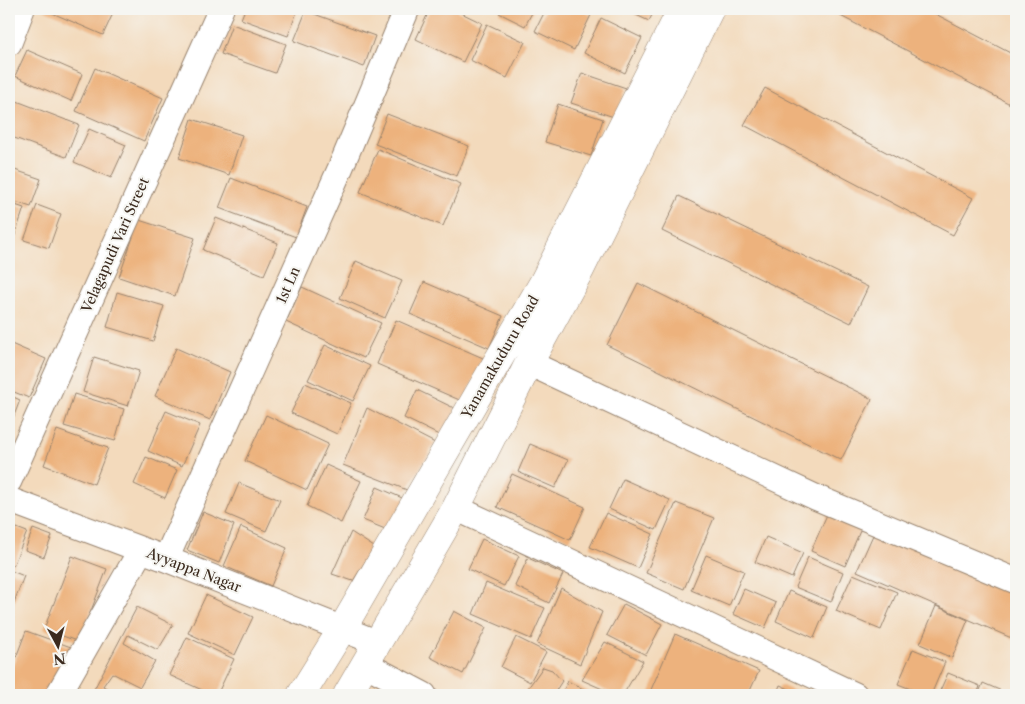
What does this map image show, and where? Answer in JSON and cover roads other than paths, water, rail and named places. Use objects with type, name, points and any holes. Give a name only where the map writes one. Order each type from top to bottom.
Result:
[{"type":"street","points":[[9,43],[22,9]]},
{"type":"street","name":"Velagapudi Vari Street","points":[[9,481],[221,9]]},
{"type":"street","name":"1st Ln","points":[[166,559],[336,178],[407,9]]},
{"type":"street","name":"Yanamakuduru Road","points":[[301,695],[342,629],[543,283],[682,9]]},
{"type":"street","name":"Yanamakuduru Road","points":[[347,695],[456,508],[529,363],[580,270],[710,9]]},
{"type":"street","points":[[529,363],[815,498],[1016,581]]},
{"type":"street","name":"Ayyappa Nagar","points":[[9,500],[166,559],[342,629],[424,695]]},
{"type":"street","points":[[456,508],[855,695]]},
{"type":"street","points":[[58,695],[141,550]]}]
